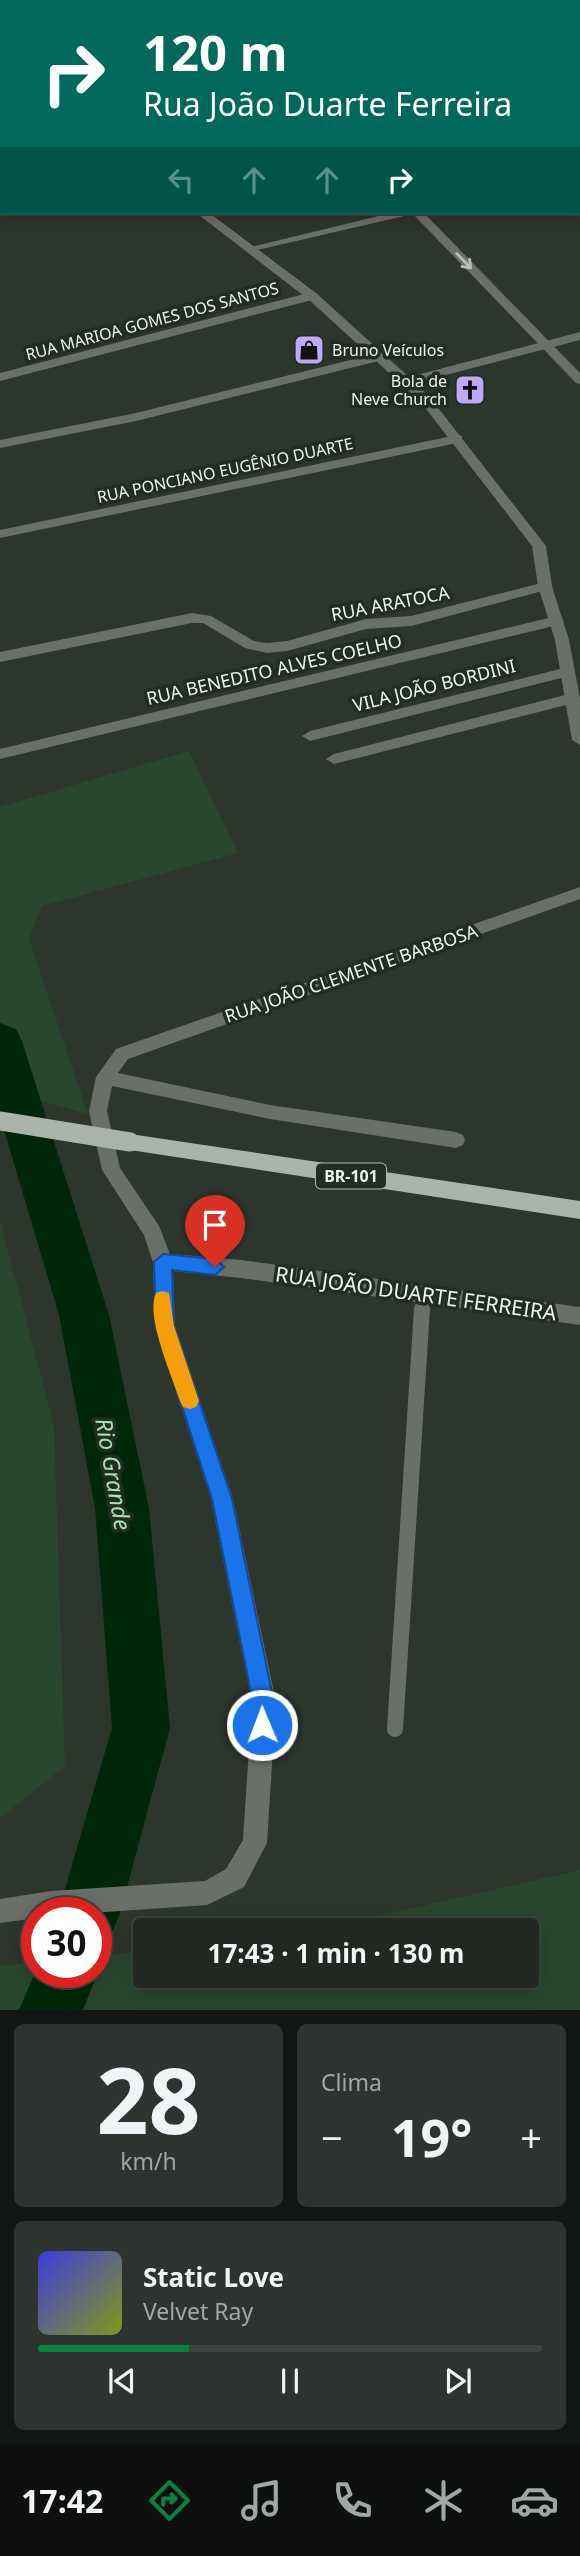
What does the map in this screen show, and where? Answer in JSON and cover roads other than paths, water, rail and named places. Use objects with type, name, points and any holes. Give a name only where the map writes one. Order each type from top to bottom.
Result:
[{"type":"highway","name":"BR-101","points":[[0,1121],[577,1210]]},
{"type":"street","points":[[204,214],[253,248],[312,296],[436,412],[539,546],[545,586],[557,621],[580,740]]},
{"type":"street","points":[[253,248],[400,214]]},
{"type":"street","points":[[419,214],[580,380]]},
{"type":"street","name":"RUA MARIOA GOMES DOS SANTOS","points":[[0,377],[312,296]]},
{"type":"street","points":[[405,382],[580,336]]},
{"type":"street","points":[[0,444],[136,417],[379,357]]},
{"type":"street","name":"RUA PONCIANO EUGÊNIO DUARTE","points":[[0,534],[457,439]]},
{"type":"street","name":"RUA ARATOCA","points":[[0,657],[192,618],[206,619],[250,645],[267,648],[287,646],[366,624],[411,621],[545,586]]},
{"type":"street","name":"RUA BENEDITO ALVES COELHO","points":[[0,754],[557,621]]},
{"type":"street","name":"VILA JOÃO BORDINI","points":[[310,736],[568,672]]},
{"type":"street","points":[[334,759],[573,698]]},
{"type":"street","name":"RUA JOÃO CLEMENTE BARBOSA","points":[[105,1077],[122,1054],[580,893]]},
{"type":"street","points":[[0,1911],[51,1903],[207,1893],[235,1878],[255,1843],[264,1702],[222,1499],[165,1326],[163,1262],[152,1232],[111,1170],[98,1111],[105,1077],[270,1112],[456,1140]]},
{"type":"street","name":"RUA JOÃO DUARTE FERREIRA","points":[[163,1262],[580,1316]]},
{"type":"lane","points":[[395,1729],[423,1294]]},
{"type":"waterway","name":"Rio Grande","points":[[0,1041],[84,1315],[122,1508],[141,1728],[93,1897]]},
{"type":"waterway","name":"Rio Grande","points":[[51,2010],[60,1988]]},
{"type":"place","name":"Bruno Veículos","points":[[309,350]]},
{"type":"place","name":"Bola de Neve Church","points":[[470,390]]}]
